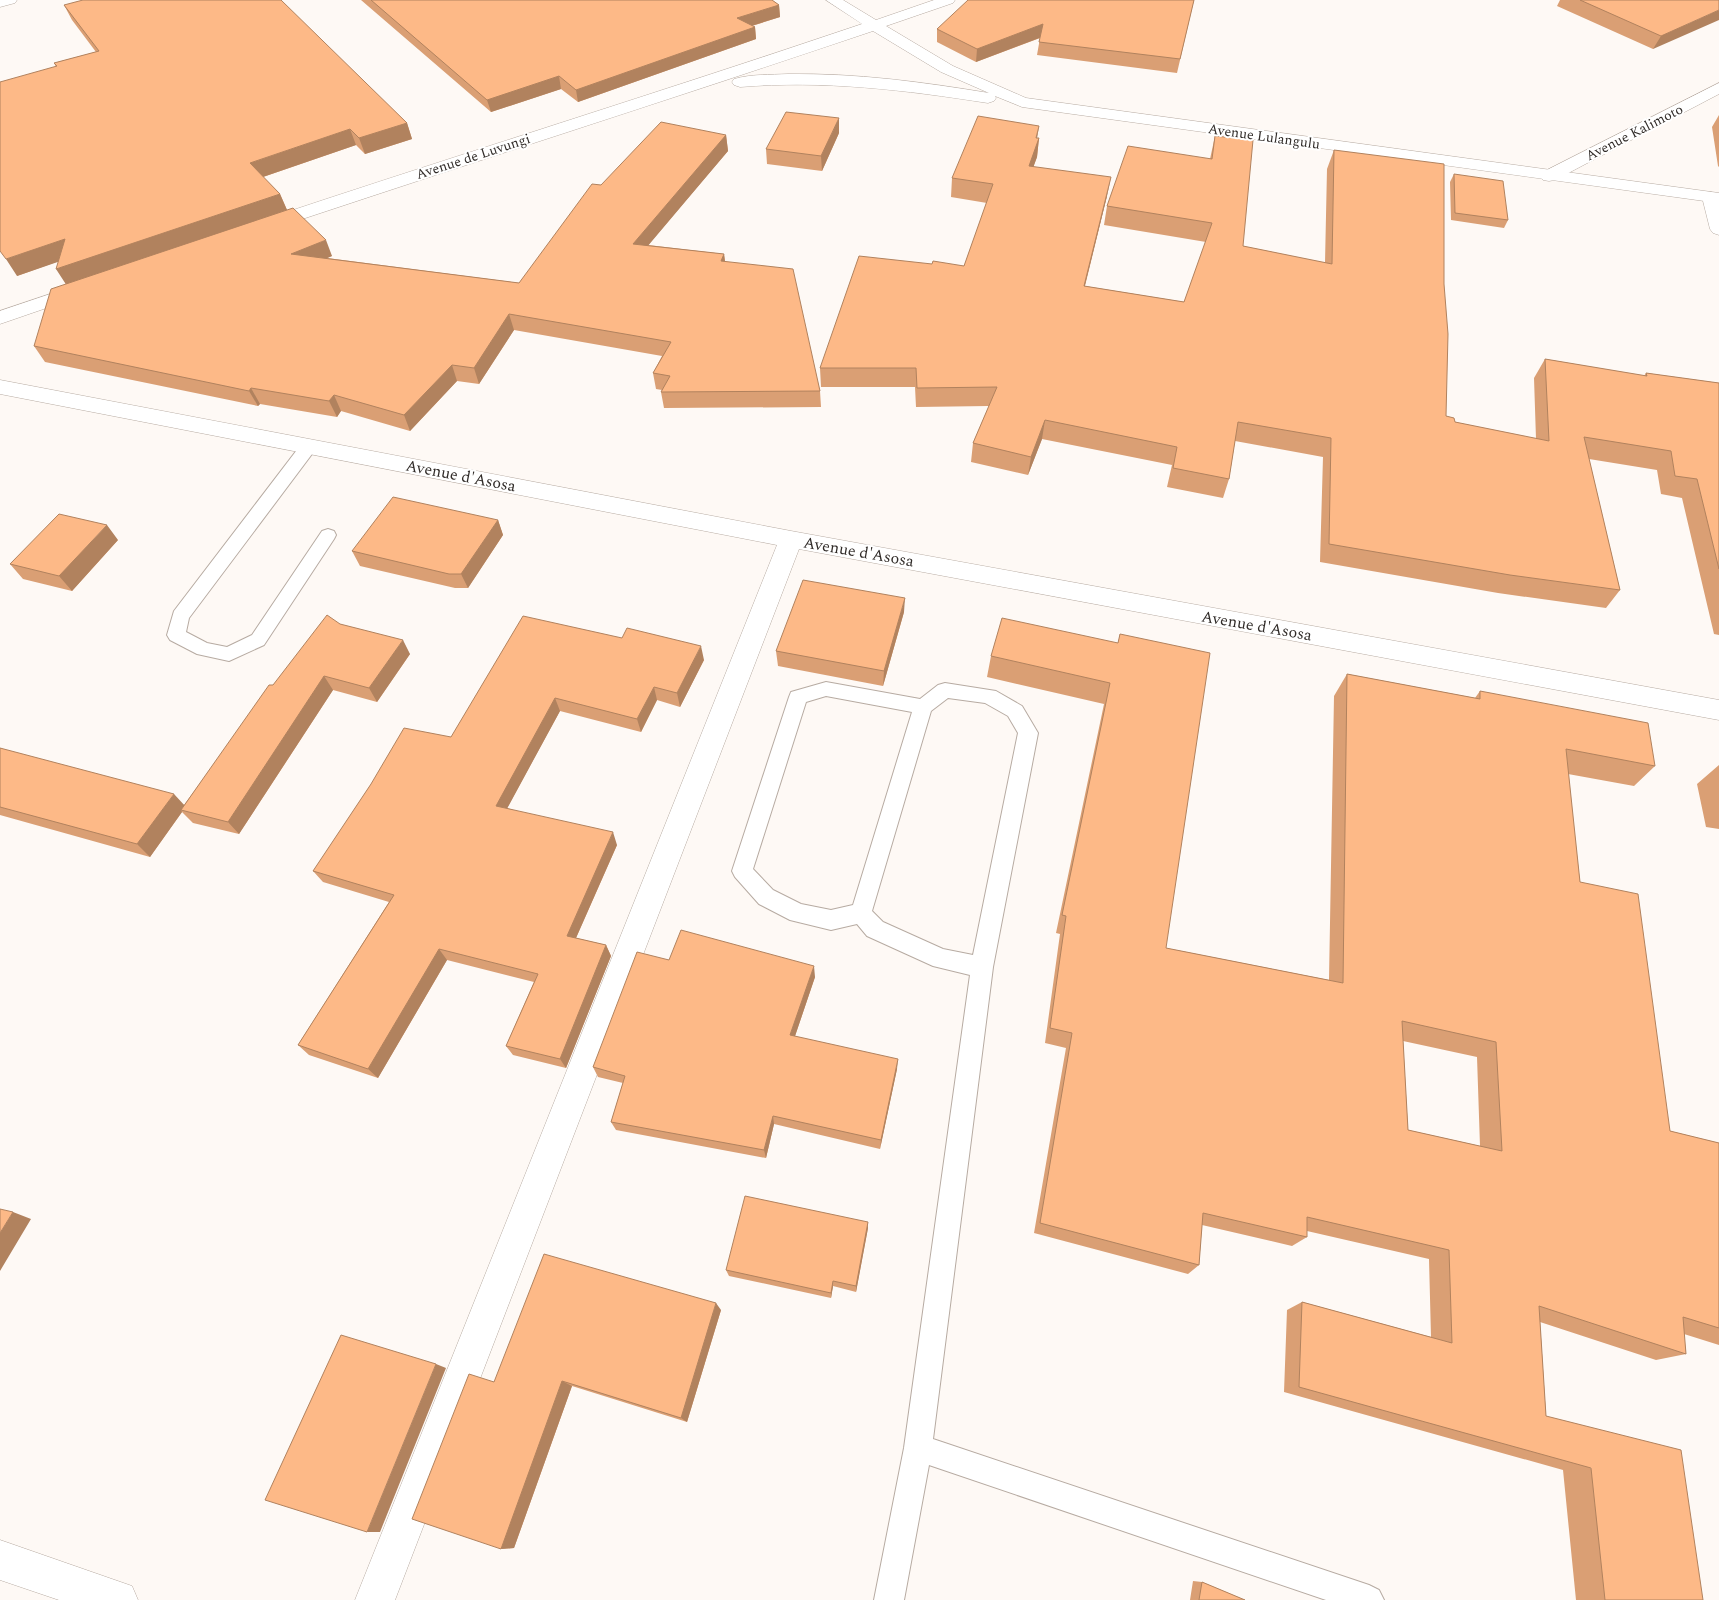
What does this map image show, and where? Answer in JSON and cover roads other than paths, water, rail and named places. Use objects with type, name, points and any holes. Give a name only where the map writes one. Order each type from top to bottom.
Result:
[{"type":"main road","points":[[0,3],[10,0]]},
{"type":"main road","name":"Avenue Lulangulu","points":[[833,0],[947,69],[1022,102],[1715,198]]},
{"type":"main road","name":"Avenue de Luvungi","points":[[249,231],[503,146],[689,88],[948,0]]},
{"type":"main road","points":[[689,88],[764,79],[809,78],[851,81],[1022,102]]},
{"type":"main road","name":"Avenue Kalimoto","points":[[1549,176],[1719,88]]},
{"type":"main road","points":[[1715,198],[1719,230]]},
{"type":"main road","points":[[0,318],[101,282]]},
{"type":"main road","name":"Avenue d'Asosa","points":[[0,387],[791,538],[1719,710]]},
{"type":"main road","points":[[375,1600],[791,538]]},
{"type":"main road","points":[[0,1560],[118,1600]]},
{"type":"lane","points":[[309,446],[180,616],[176,635],[204,649],[229,654],[258,640],[328,535]]},
{"type":"lane","points":[[861,913],[831,920],[798,913],[766,898],[742,871],[798,697],[826,689],[923,707]]},
{"type":"lane","points":[[861,913],[923,707],[945,690],[989,696],[1015,710],[1028,733],[982,968],[918,1448],[889,1600]]},
{"type":"lane","points":[[861,913],[875,929],[941,959],[982,968]]},
{"type":"lane","points":[[918,1448],[1369,1600]]}]
